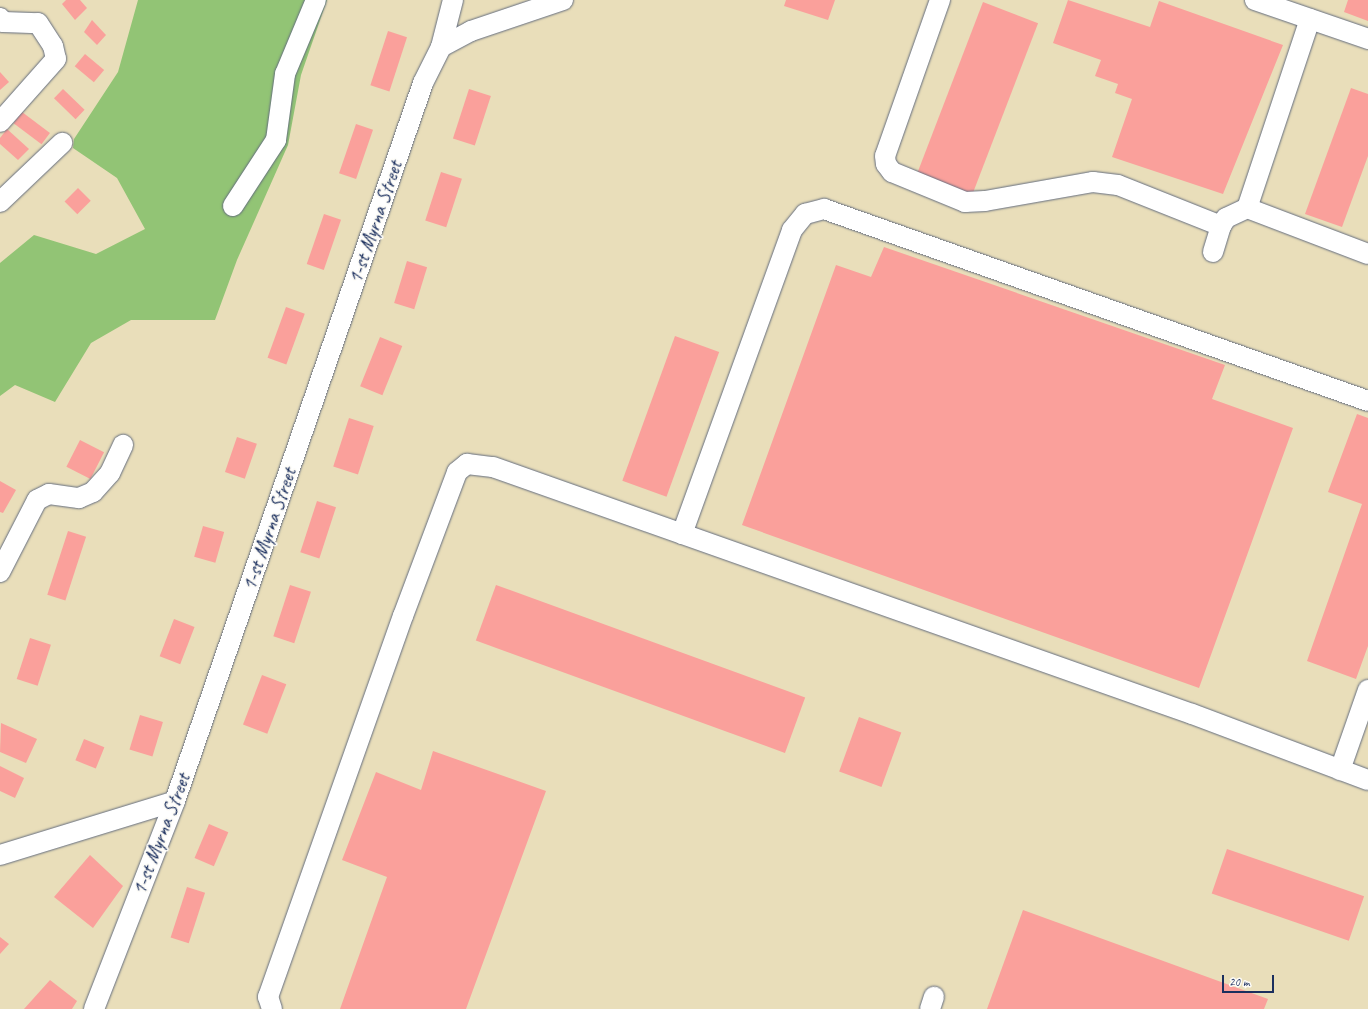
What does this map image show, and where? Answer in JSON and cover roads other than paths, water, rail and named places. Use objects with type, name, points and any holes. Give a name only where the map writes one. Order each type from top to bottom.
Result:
[{"type":"street","points":[[233,206],[276,140],[285,74],[316,0]]},
{"type":"street","name":"1-st Myrna Street","points":[[94,1009],[175,800],[423,83],[441,47],[453,0]]},
{"type":"street","points":[[441,47],[471,31],[562,0]]},
{"type":"street","points":[[940,0],[885,156],[886,164],[892,172],[966,202],[986,201],[1093,182],[1118,185],[1221,226]]},
{"type":"street","points":[[1255,0],[1368,39]]},
{"type":"street","points":[[1214,252],[1221,226],[1226,218],[1247,208],[1310,19]]},
{"type":"street","points":[[0,122],[56,59],[53,46],[38,23],[1,22]]},
{"type":"street","points":[[0,202],[62,143]]},
{"type":"street","points":[[1247,208],[1368,254]]},
{"type":"street","points":[[682,534],[792,230],[805,214],[824,209],[1368,401]]},
{"type":"street","points":[[0,572],[37,500],[49,494],[79,498],[93,492],[110,473],[123,445]]},
{"type":"street","points":[[272,1009],[268,997],[457,472],[467,464],[493,467],[1184,711],[1368,780]]},
{"type":"street","points":[[1340,770],[1368,690]]},
{"type":"street","points":[[0,855],[175,800]]}]
